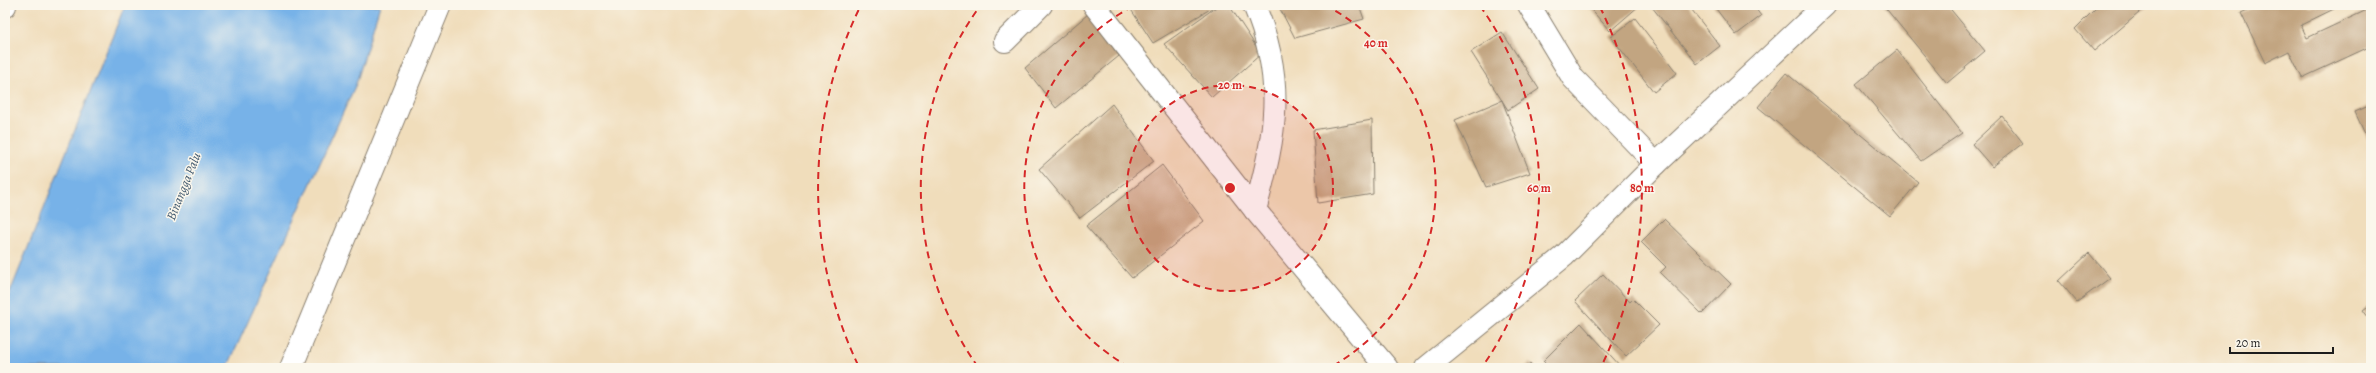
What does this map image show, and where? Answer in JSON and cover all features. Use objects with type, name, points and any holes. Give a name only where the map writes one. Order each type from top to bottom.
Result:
[{"type":"street","points":[[291,368],[440,5]]},
{"type":"street","points":[[1005,40],[1041,5]]},
{"type":"street","points":[[1094,5],[1254,210],[1387,368]]},
{"type":"street","points":[[1254,5],[1265,33],[1273,72],[1276,111],[1269,159],[1254,210]]},
{"type":"street","points":[[1529,5],[1572,78],[1656,164]]},
{"type":"street","points":[[1426,368],[1564,256],[1656,164],[1825,5]]},
{"type":"water","name":"Binangga Palu","points":[[125,5],[380,5],[356,84],[227,368],[5,368],[5,305]]},
{"type":"building","points":[[1128,5],[1217,5],[1153,43]]},
{"type":"building","points":[[1219,5],[1229,5],[1261,54],[1212,97],[1164,44]]},
{"type":"building","points":[[1278,5],[1359,5],[1364,19],[1295,38]]},
{"type":"building","points":[[1587,5],[1640,5],[1610,31]]},
{"type":"building","points":[[1656,5],[1688,5],[1720,46],[1697,64],[1652,7]]},
{"type":"building","points":[[1713,5],[1753,5],[1761,16],[1736,35]]},
{"type":"building","points":[[1883,5],[1947,5],[1985,51],[1947,83]]},
{"type":"building","points":[[2099,5],[2144,5],[2146,7],[2094,51],[2075,29]]},
{"type":"building","points":[[2258,5],[2342,5],[2301,25],[2307,38],[2369,9],[2367,5],[2371,5],[2371,46],[2302,78],[2289,51],[2265,63],[2241,13]]},
{"type":"building","points":[[1088,14],[1119,56],[1056,108],[1025,68]]},
{"type":"building","points":[[1635,18],[1677,73],[1654,92],[1611,37]]},
{"type":"building","points":[[1502,32],[1539,89],[1508,110],[1471,52]]},
{"type":"building","points":[[1897,50],[1962,133],[1921,161],[1856,84]]},
{"type":"building","points":[[1786,73],[1918,182],[1890,216],[1758,107]]},
{"type":"building","points":[[1502,100],[1530,173],[1486,187],[1455,120]]},
{"type":"building","points":[[1112,104],[1154,161],[1080,218],[1039,169]]},
{"type":"building","points":[[2371,105],[2371,147],[2355,112]]},
{"type":"building","points":[[2002,116],[2023,143],[1992,167],[1972,144]]},
{"type":"building","points":[[1372,120],[1373,194],[1318,203],[1313,130]]},
{"type":"building","points":[[1162,165],[1204,221],[1132,278],[1086,226]]},
{"type":"building","points":[[1664,219],[1731,284],[1702,314],[1660,273],[1666,267],[1641,242]]},
{"type":"building","points":[[2089,253],[2110,278],[2077,302],[2059,281]]},
{"type":"building","points":[[1603,274],[1630,302],[1633,299],[1659,325],[1626,356],[1575,301]]},
{"type":"building","points":[[2371,304],[2371,321],[2363,310]]},
{"type":"building","points":[[1581,323],[1622,368],[1550,368],[1543,361]]},
{"type":"building","points":[[1530,363],[1535,368],[1524,368]]}]
